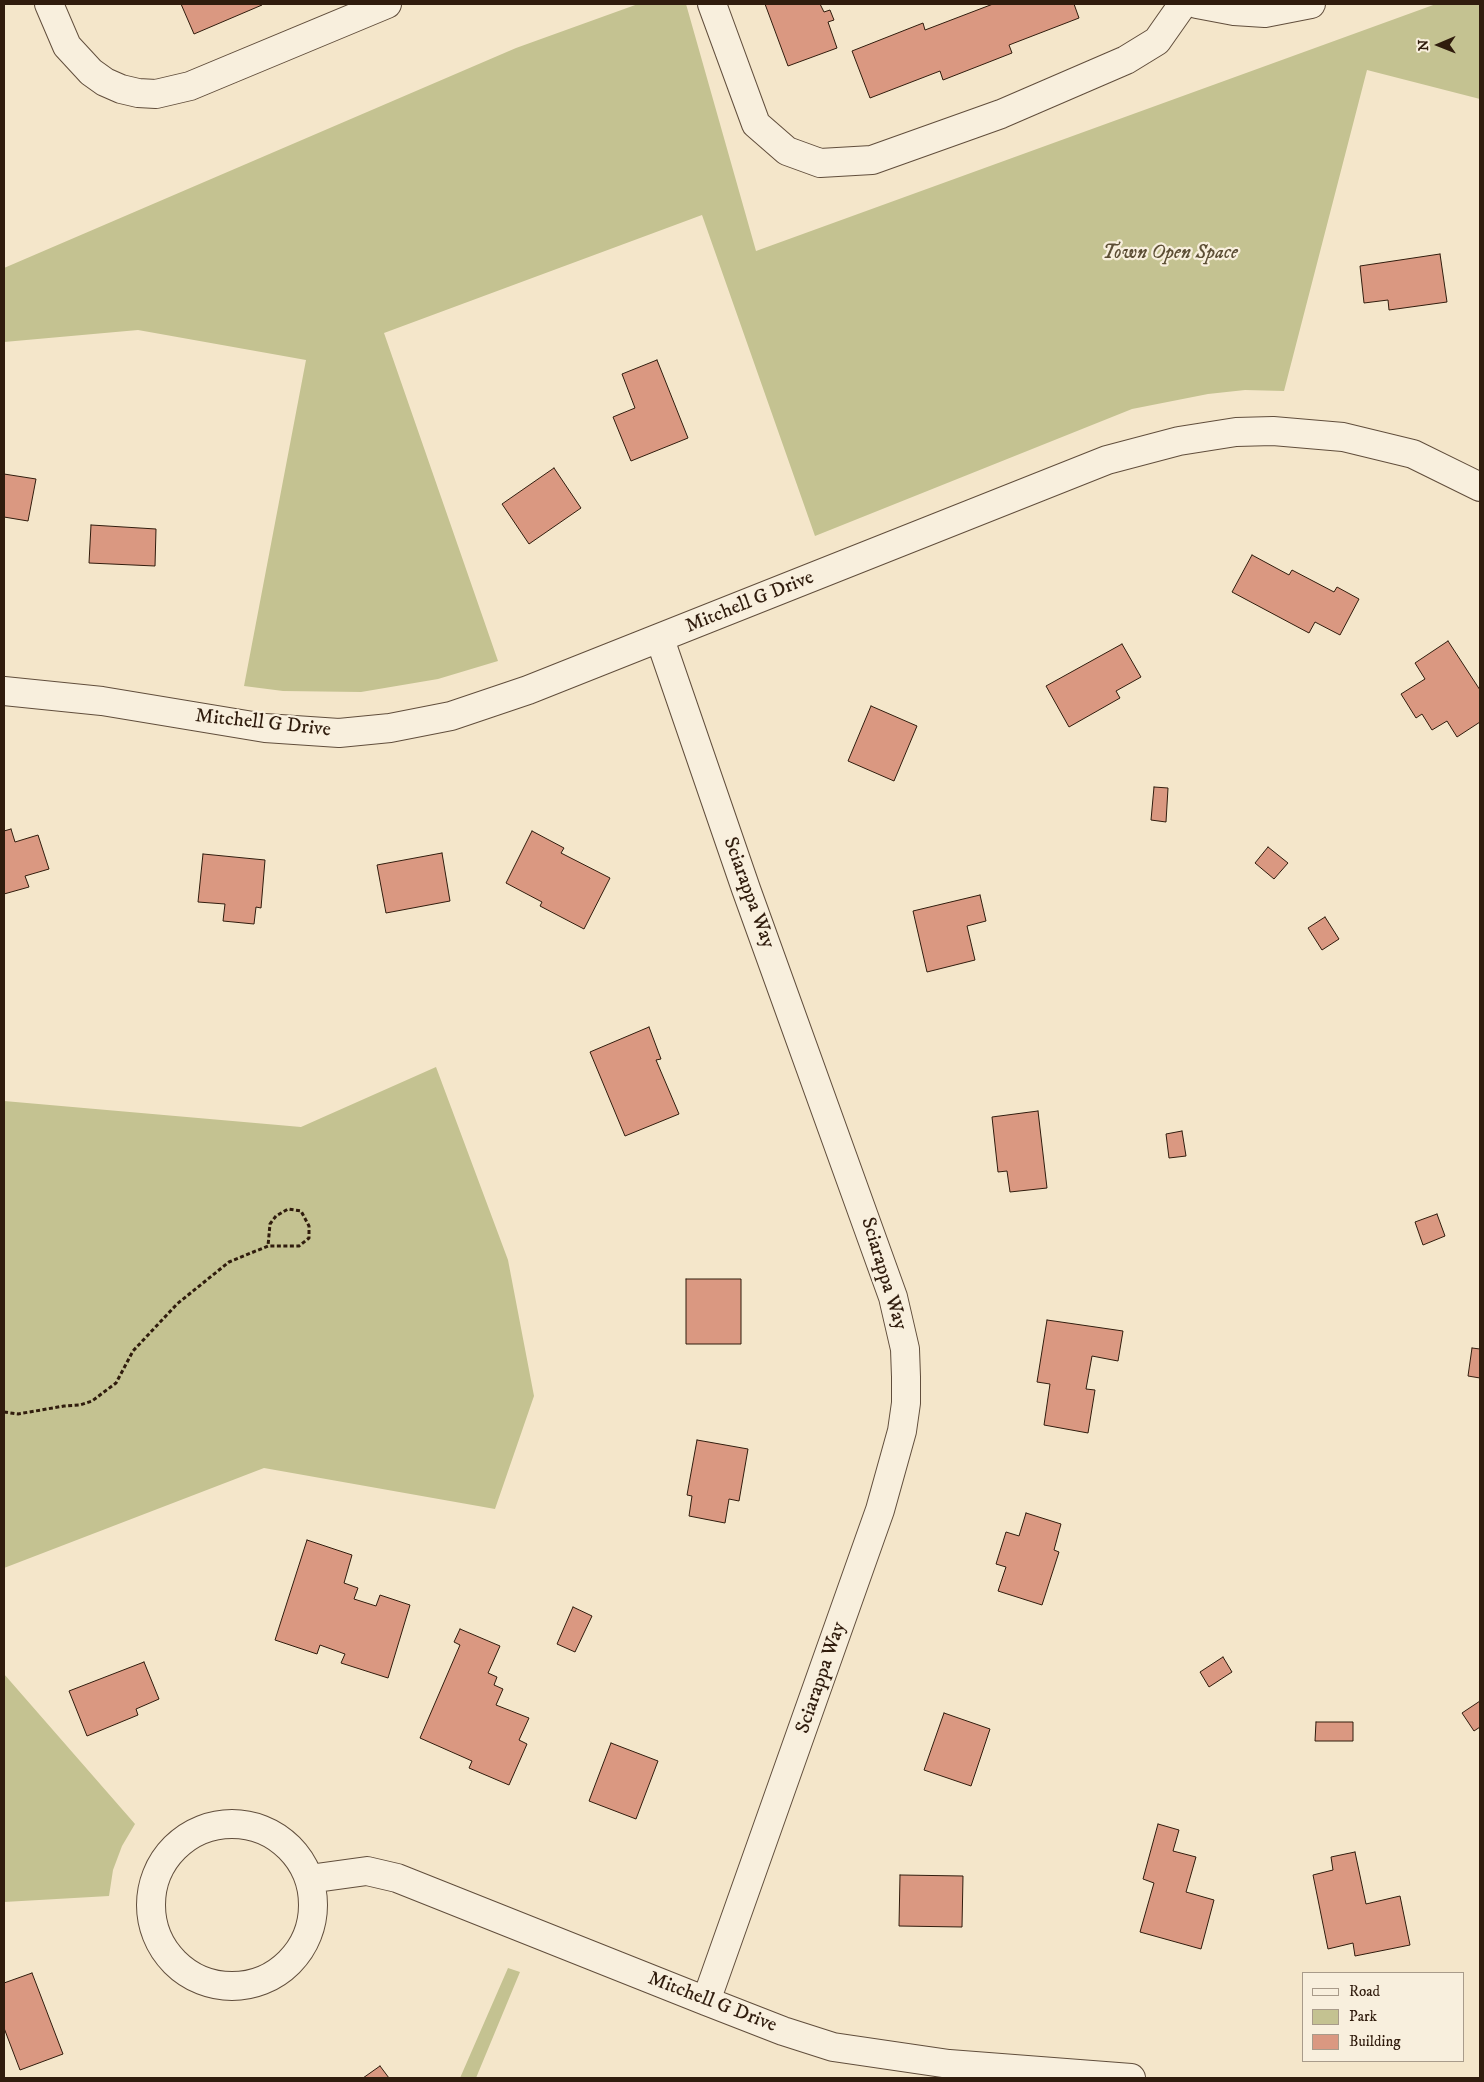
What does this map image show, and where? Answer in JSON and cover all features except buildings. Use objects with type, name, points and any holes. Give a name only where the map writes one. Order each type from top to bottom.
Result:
[{"type":"street","points":[[49,4],[67,46],[91,72],[105,82],[121,89],[138,93],[156,94],[190,86],[387,4]]},
{"type":"street","points":[[712,4],[756,124],[787,151],[820,163],[872,160],[1000,114],[1126,60],[1157,41],[1183,4]]},
{"type":"street","points":[[1197,4],[1234,11],[1265,13],[1312,4]]},
{"type":"street","name":"Mitchell G Drive","points":[[4,690],[102,701],[265,728],[302,732],[347,732],[390,728],[452,716],[528,690],[1107,460],[1179,440],[1236,432],[1273,431],[1344,437],[1413,454],[1480,487]]},
{"type":"street","name":"Sciarappa Way","points":[[660,639],[746,889],[894,1297],[905,1349],[906,1377],[906,1403],[902,1431],[880,1510],[706,2001]]},
{"type":"street","points":[[231,1824],[253,1826],[268,1832],[284,1842],[296,1856],[309,1879],[313,1903],[310,1925],[299,1951],[284,1967],[266,1978],[249,1984],[228,1986],[208,1982],[191,1975],[168,1954],[154,1926],[151,1908],[152,1890],[157,1874],[166,1858],[182,1842],[199,1831],[231,1824]]},
{"type":"street","name":"Mitchell G Drive","points":[[309,1879],[366,1871],[397,1878],[783,2031],[833,2047],[949,2064],[1131,2078]]},
{"type":"path","points":[[4,1412],[18,1414],[64,1406],[80,1406],[92,1401],[116,1383],[133,1352],[177,1304],[229,1262],[268,1246],[299,1246],[309,1238],[309,1226],[301,1212],[288,1209],[276,1216],[270,1224],[268,1246]]},
{"type":"green space","name":"Town Open Space","points":[[638,4],[686,4],[756,251],[1436,4],[1480,4],[1480,99],[1367,70],[1284,391],[1245,390],[1208,394],[1132,409],[815,536],[702,215],[384,333],[498,661],[438,679],[361,692],[283,691],[244,686],[306,360],[138,330],[4,342],[4,268],[516,48]]},
{"type":"green space","points":[[436,1067],[508,1260],[534,1396],[495,1509],[264,1468],[4,1568],[4,1101],[301,1127]]},
{"type":"green space","points":[[4,1674],[135,1824],[122,1846],[113,1870],[109,1896],[4,1902]]},
{"type":"green space","points":[[508,1968],[520,1972],[476,2078],[460,2078]]}]
